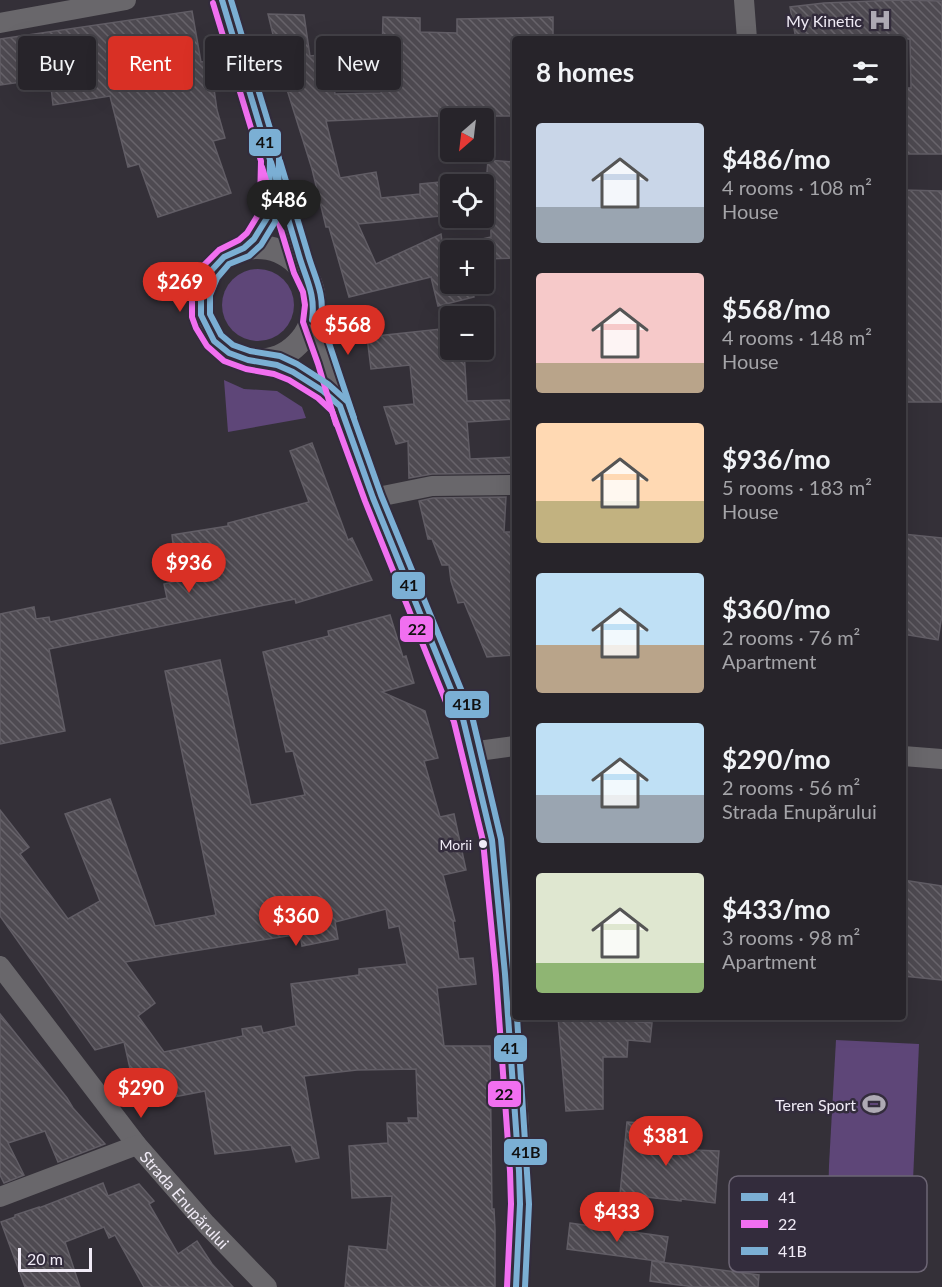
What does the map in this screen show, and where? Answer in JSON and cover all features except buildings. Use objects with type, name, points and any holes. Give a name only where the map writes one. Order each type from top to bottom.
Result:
[{"type":"street","points":[[0,22],[126,0]]},
{"type":"street","points":[[222,0],[303,270],[312,290],[314,305],[312,320],[302,338],[287,352],[258,361]]},
{"type":"street","points":[[744,0],[747,36]]},
{"type":"street","points":[[270,160],[267,218],[254,239],[244,248],[224,257],[209,273],[201,293],[201,315],[208,333],[221,348],[238,357],[278,365],[305,378],[340,406]]},
{"type":"street","points":[[244,248],[272,249],[289,257],[303,270]]},
{"type":"street","points":[[312,320],[373,498],[463,719],[492,840],[507,997],[520,1182],[516,1287]]},
{"type":"street","points":[[373,498],[432,486],[512,485]]},
{"type":"street","points":[[471,752],[512,746]]},
{"type":"street","points":[[906,756],[942,759]]},
{"type":"street","name":"Strada Enupărului","points":[[0,966],[137,1145],[206,1224],[267,1287]]},
{"type":"street","points":[[0,1197],[137,1145]]},
{"type":"shaded area","points":[[258,269],[278,275],[288,285],[294,305],[288,325],[278,335],[258,341],[238,335],[228,325],[222,305],[228,285],[238,275]]},
{"type":"shaded area","points":[[224,380],[244,389],[277,391],[302,407],[306,418],[228,432]]},
{"type":"shaded area","name":"Teren Sport","points":[[836,1040],[919,1044],[913,1176],[829,1176]]},
{"type":"transit line","name":"41","points":[[222,0],[270,160],[269,205],[267,218],[254,239],[244,248],[224,257],[209,273],[201,293],[201,315],[214,341],[229,353],[248,360],[277,365],[293,372],[323,391],[340,406],[373,498],[463,719],[492,840],[505,974],[519,1171],[520,1204],[516,1287]]},
{"type":"transit line","name":"41B","points":[[231,0],[279,158],[278,205],[275,222],[261,245],[249,256],[229,264],[217,278],[210,295],[210,314],[221,335],[233,345],[250,351],[280,356],[297,364],[328,384],[348,402],[381,495],[472,716],[501,839],[512,959]]},
{"type":"transit line","name":"22","points":[[213,3],[261,161],[260,204],[258,215],[247,233],[239,240],[219,250],[201,268],[192,291],[192,317],[207,346],[224,361],[289,380],[318,398],[332,411],[365,501],[454,722],[483,841],[496,975],[510,1171],[511,1204],[507,1287]]},
{"type":"transit line","name":"41B","points":[[280,161],[320,292],[321,319],[354,418]]},
{"type":"transit line","name":"41","points":[[271,162],[311,293],[312,320]]},
{"type":"transit line","name":"22","points":[[262,167],[294,273],[303,292],[305,305],[303,322],[336,424]]},
{"type":"transit line","name":"41B","points":[[517,1020],[529,1204],[525,1287]]},
{"type":"place","name":"My Kinetic","points":[[880,20]]},
{"type":"place","name":"Morii","points":[[483,844]]},
{"type":"place","name":"Teren Sport","points":[[874,1104]]}]
